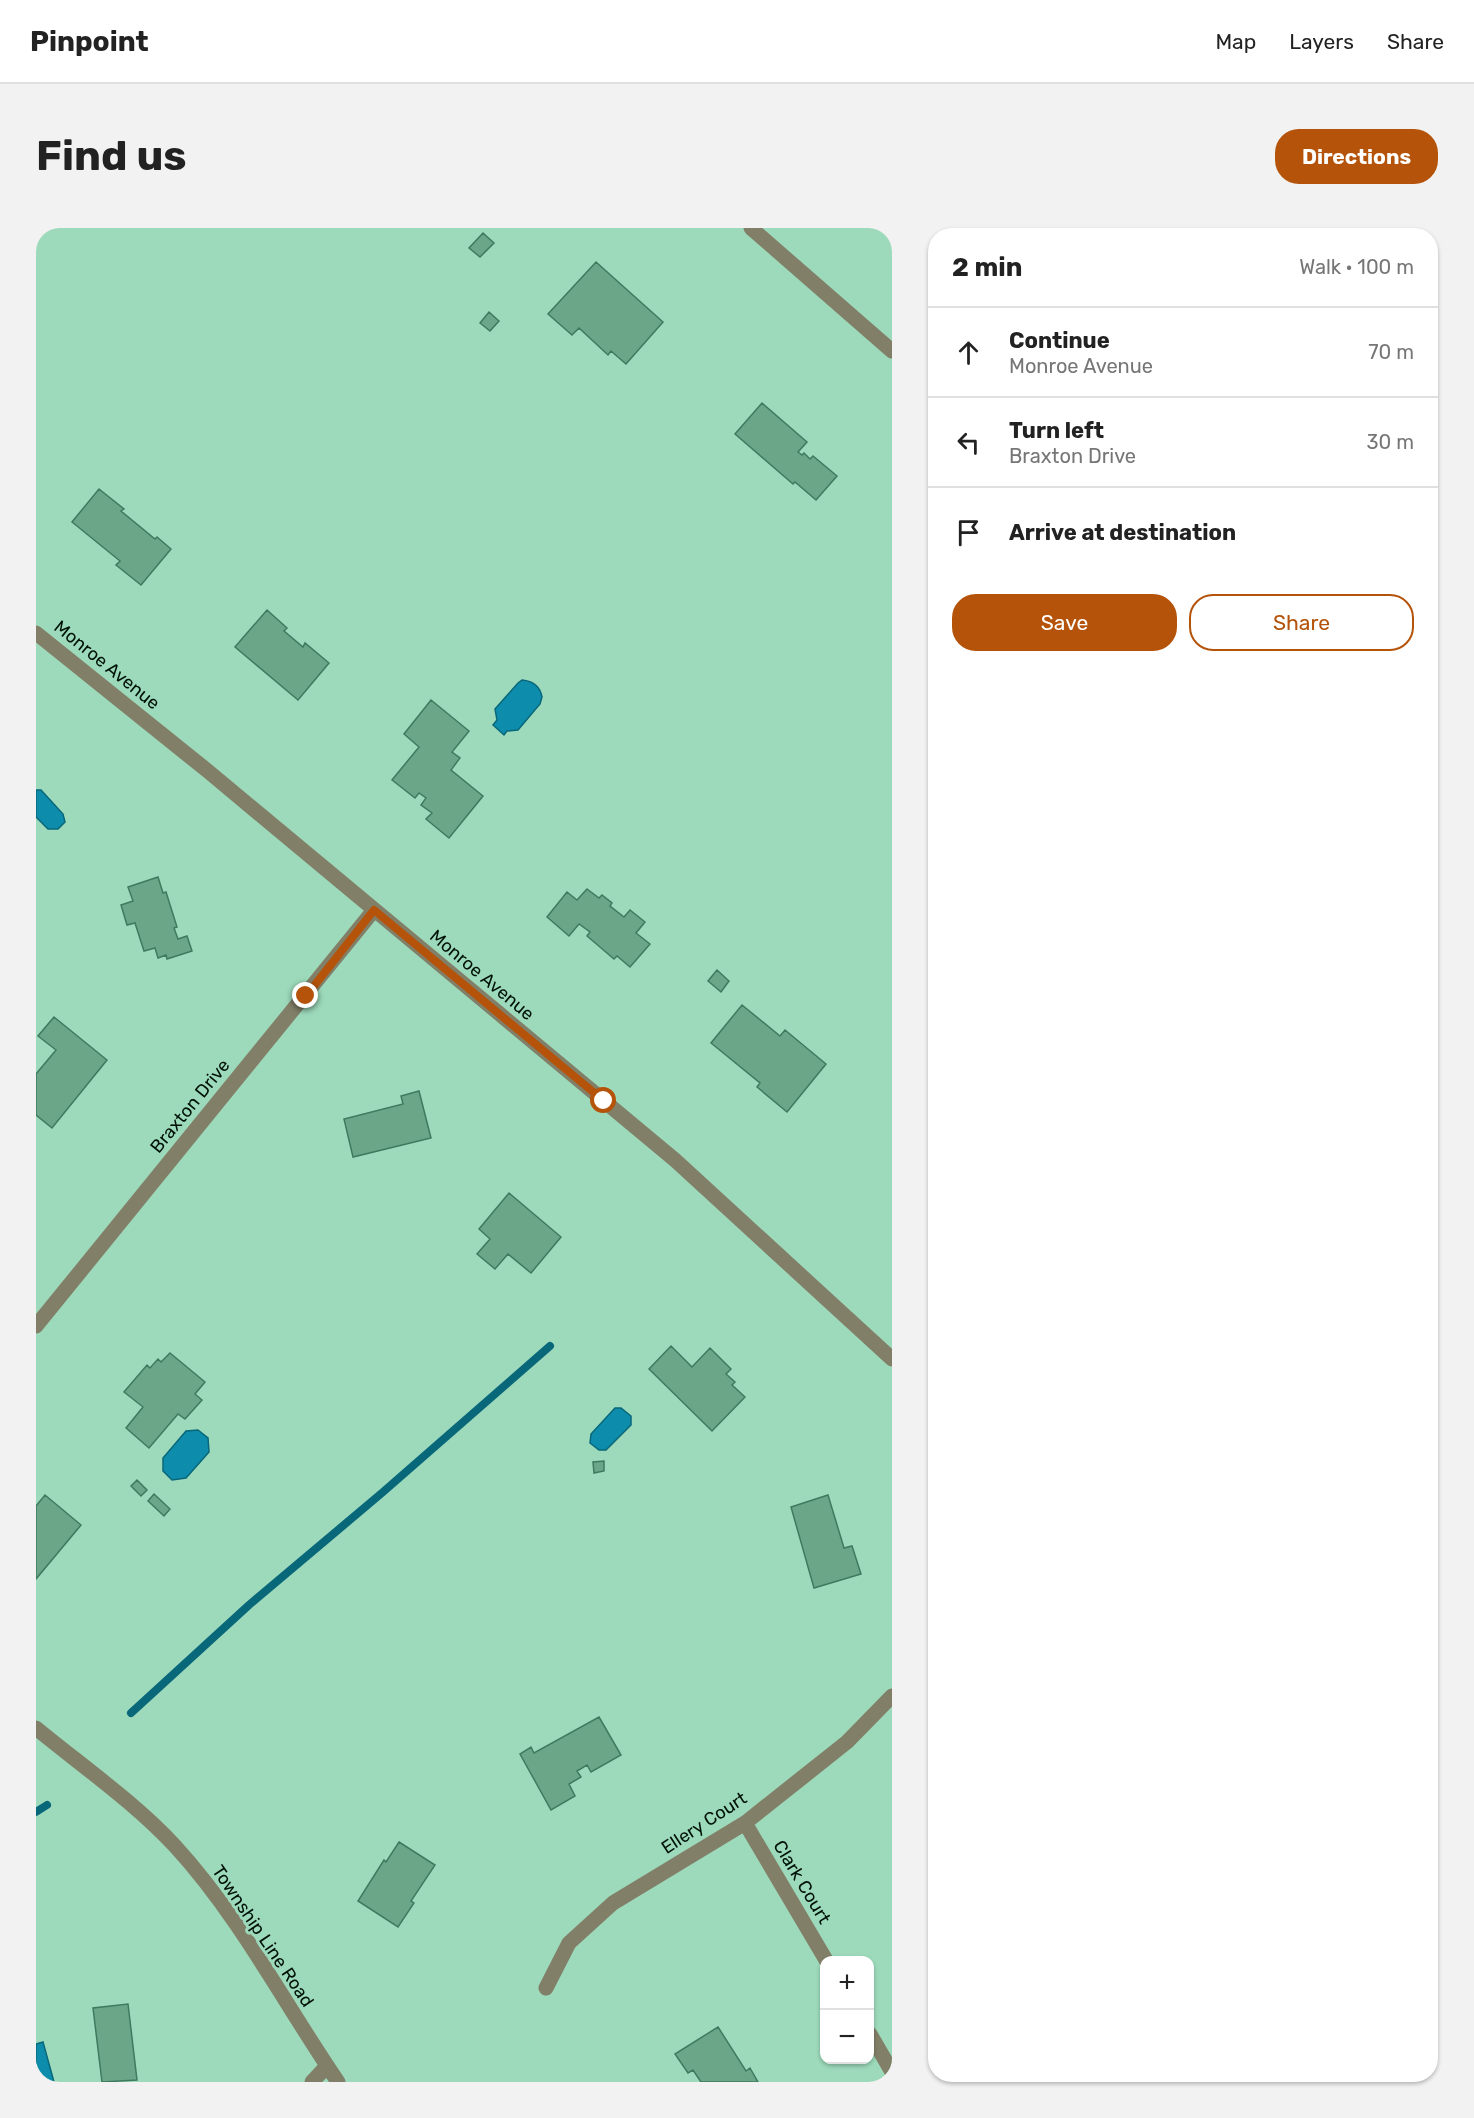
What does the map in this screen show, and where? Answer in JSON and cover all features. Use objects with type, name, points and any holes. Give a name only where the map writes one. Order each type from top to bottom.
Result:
[{"type":"street","points":[[751,228],[892,351]]},
{"type":"street","name":"Monroe Avenue","points":[[36,633],[209,772],[675,1160],[892,1359]]},
{"type":"street","name":"Braxton Drive","points":[[36,1326],[374,910]]},
{"type":"street","name":"Ellery Court","points":[[546,1988],[569,1943],[613,1903],[745,1823],[847,1742],[892,1696]]},
{"type":"street","name":"Township Line Road","points":[[36,1728],[131,1805],[173,1845],[204,1880],[246,1938],[338,2082]]},
{"type":"street","name":"Clark Court","points":[[745,1823],[824,1956]]},
{"type":"street","points":[[874,2041],[892,2072]]},
{"type":"street","points":[[312,2082],[327,2066]]},
{"type":"water","points":[[522,680],[538,687],[542,697],[540,704],[518,730],[507,731],[504,735],[493,725],[497,720],[495,709]]},
{"type":"water","points":[[36,790],[41,790],[63,814],[65,822],[58,829],[48,829],[36,817]]},
{"type":"water","points":[[615,1408],[621,1408],[631,1416],[631,1425],[606,1450],[599,1450],[590,1443],[591,1434]]},
{"type":"water","points":[[198,1430],[208,1438],[209,1452],[186,1478],[172,1480],[163,1471],[163,1458],[186,1431]]},
{"type":"water","points":[[43,2042],[54,2082],[36,2082],[36,2044]]},
{"type":"building","points":[[483,233],[494,243],[480,257],[469,248]]},
{"type":"building","points":[[596,262],[663,322],[626,364],[611,351],[608,355],[579,328],[572,335],[548,314]]},
{"type":"building","points":[[489,312],[499,321],[490,331],[480,323]]},
{"type":"building","points":[[762,403],[807,442],[798,452],[802,455],[804,453],[810,459],[813,456],[837,476],[816,500],[795,482],[793,484],[735,434]]},
{"type":"building","points":[[99,489],[124,509],[121,511],[171,549],[141,585],[116,565],[120,561],[72,522]]},
{"type":"building","points":[[267,610],[287,628],[284,631],[303,647],[305,643],[329,663],[298,700],[235,647]]},
{"type":"building","points":[[431,700],[469,731],[452,752],[460,758],[451,770],[483,796],[449,838],[426,819],[432,813],[421,805],[426,798],[419,793],[415,798],[392,780],[419,747],[404,734]]},
{"type":"building","points":[[158,877],[163,893],[166,892],[177,927],[174,928],[178,939],[187,936],[192,951],[167,959],[166,955],[158,958],[155,948],[144,951],[135,923],[127,925],[121,905],[133,901],[128,887]]},
{"type":"building","points":[[587,889],[599,898],[602,895],[612,903],[610,906],[624,917],[630,910],[645,922],[636,933],[650,944],[630,967],[617,956],[614,959],[587,936],[590,932],[579,924],[569,936],[547,917],[567,892],[577,900]]},
{"type":"building","points":[[717,970],[729,981],[721,992],[708,981]]},
{"type":"building","points":[[742,1005],[780,1036],[785,1030],[826,1064],[787,1112],[757,1087],[760,1083],[711,1043]]},
{"type":"building","points":[[54,1017],[107,1060],[52,1128],[36,1115],[36,1074],[56,1050],[38,1036]]},
{"type":"building","points":[[419,1091],[431,1138],[353,1157],[344,1119],[403,1104],[401,1096]]},
{"type":"building","points":[[509,1193],[561,1237],[531,1273],[508,1254],[495,1269],[477,1254],[490,1239],[479,1229]]},
{"type":"building","points":[[671,1346],[692,1367],[710,1348],[731,1369],[726,1374],[735,1382],[732,1385],[745,1397],[712,1431],[649,1369]]},
{"type":"building","points":[[170,1353],[205,1382],[195,1394],[202,1400],[185,1419],[178,1414],[149,1448],[126,1428],[143,1407],[124,1392],[147,1365],[150,1368],[158,1359],[161,1362]]},
{"type":"building","points":[[604,1461],[604,1471],[594,1473],[593,1462]]},
{"type":"building","points":[[137,1480],[147,1490],[141,1496],[131,1486]]},
{"type":"building","points":[[154,1494],[170,1509],[164,1516],[148,1501]]},
{"type":"building","points":[[45,1495],[81,1525],[36,1579],[36,1506]]},
{"type":"building","points":[[828,1495],[844,1548],[852,1546],[861,1574],[814,1588],[791,1507]]},
{"type":"building","points":[[599,1717],[621,1755],[591,1772],[587,1765],[577,1771],[581,1777],[569,1784],[575,1796],[551,1810],[520,1754],[531,1747],[534,1753]]},
{"type":"building","points":[[399,1842],[435,1865],[411,1901],[414,1903],[398,1927],[358,1901],[384,1860],[386,1862]]},
{"type":"building","points":[[128,2004],[137,2080],[102,2082],[93,2008]]},
{"type":"building","points":[[718,2027],[746,2071],[750,2068],[758,2082],[701,2082],[693,2070],[688,2073],[675,2054]]},
{"type":"waterway","points":[[131,1713],[249,1605],[550,1346]]},
{"type":"waterway","points":[[36,1812],[47,1805]]},
{"type":"route","points":[[306,996],[374,910],[604,1101]]}]
